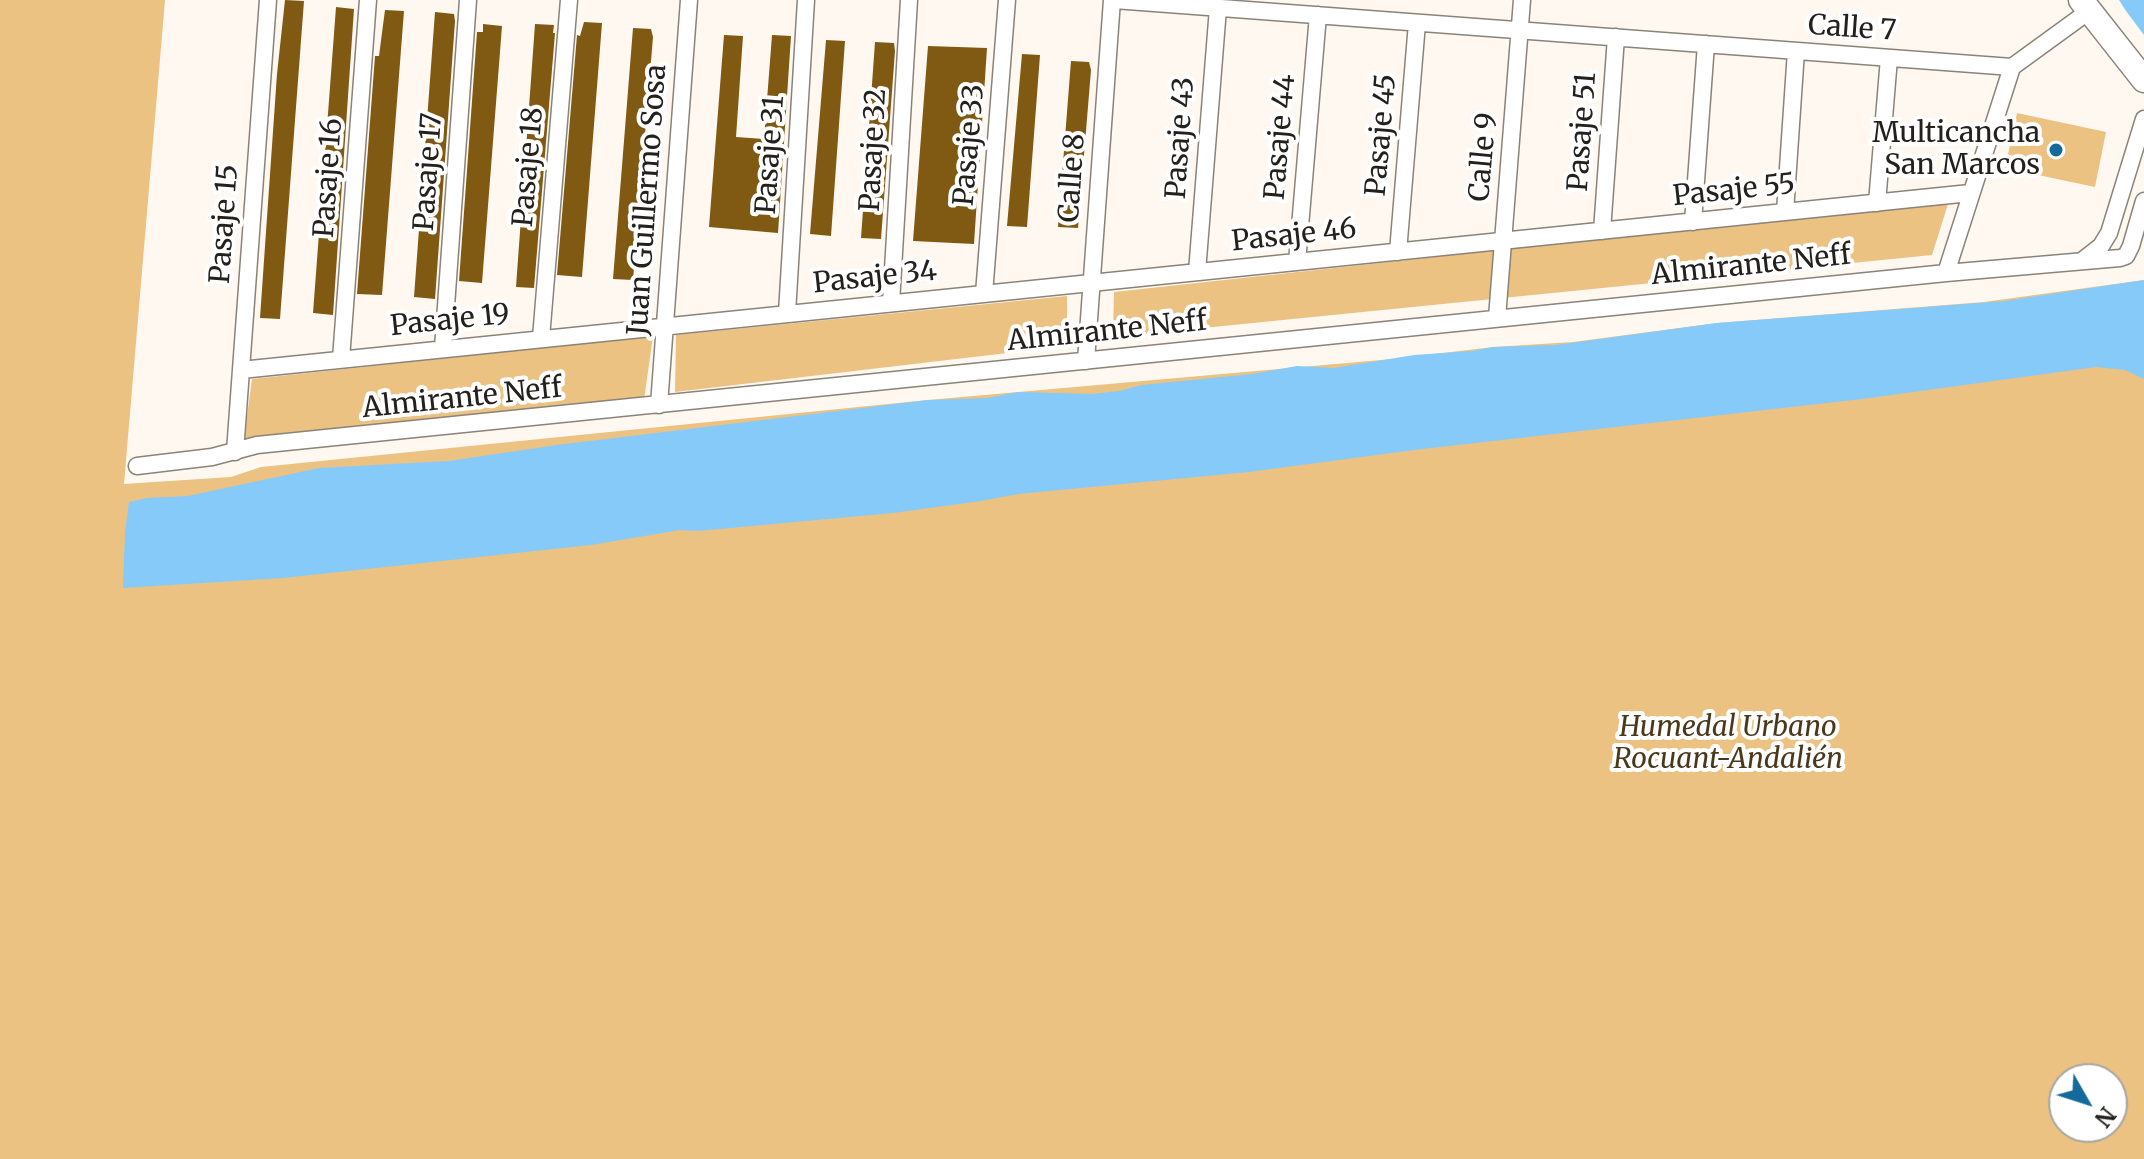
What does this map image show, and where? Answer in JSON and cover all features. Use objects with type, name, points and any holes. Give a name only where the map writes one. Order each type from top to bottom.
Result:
[{"type":"street","name":"Pasaje 15","points":[[235,452],[268,0]]},
{"type":"street","name":"Pasaje 16","points":[[341,359],[368,0]]},
{"type":"street","name":"Pasaje 17","points":[[443,348],[468,0]]},
{"type":"street","name":"Pasaje 18","points":[[541,338],[569,0]]},
{"type":"street","name":"Juan Guillermo Sosa","points":[[659,405],[689,0]]},
{"type":"street","name":"Pasaje 31","points":[[787,313],[806,0]]},
{"type":"street","name":"Pasaje 32","points":[[891,303],[909,0]]},
{"type":"street","name":"Pasaje 33","points":[[984,294],[1007,0]]},
{"type":"street","name":"Calle 7","points":[[1113,0],[2012,67]]},
{"type":"street","name":"Calle 8","points":[[1086,361],[1113,0]]},
{"type":"street","name":"Calle 9","points":[[1497,318],[1522,0]]},
{"type":"street","points":[[1946,273],[2012,67],[2085,6],[2144,80]]},
{"type":"street","name":"Pasaje 43","points":[[1197,272],[1218,8]]},
{"type":"street","name":"Pasaje 44","points":[[1297,262],[1318,15]]},
{"type":"street","name":"Pasaje 45","points":[[1398,252],[1417,23]]},
{"type":"street","name":"Pasaje 51","points":[[1602,231],[1616,37]]},
{"type":"street","points":[[1693,222],[1706,44]]},
{"type":"street","points":[[1785,212],[1796,51]]},
{"type":"street","points":[[1877,203],[1889,58]]},
{"type":"street","points":[[2083,260],[2101,246],[2109,233],[2144,119]]},
{"type":"street","name":"Pasaje 55","points":[[1503,242],[1970,193]]},
{"type":"street","name":"Almirante Neff","points":[[137,466],[235,452],[257,445],[1497,318],[2120,258],[2126,256],[2144,201]]},
{"type":"street","name":"Pasaje 46","points":[[1091,283],[1503,242]]},
{"type":"street","name":"Pasaje 34","points":[[665,325],[1091,283]]},
{"type":"street","name":"Pasaje 19","points":[[241,370],[665,325]]},
{"type":"green space","name":"Humedal Urbano Rocuant-Andalién","points":[[0,0],[165,0],[124,484],[231,477],[261,467],[928,400],[1573,342],[1717,323],[1984,302],[2144,280],[2144,1159],[0,1159]]},
{"type":"green space","name":"Multicancha San Marcos","points":[[2017,113],[2106,132],[2095,187],[2005,168]]},
{"type":"green space","points":[[1949,201],[1932,255],[1113,337],[1114,292]]},
{"type":"green space","points":[[1067,296],[1067,346],[675,392],[676,335]]},
{"type":"green space","points":[[653,336],[644,400],[244,439],[252,379]]},
{"type":"water","points":[[2119,0],[2144,0],[2144,35],[2126,11]]},
{"type":"water","points":[[2144,280],[2144,379],[2125,370],[2096,367],[1862,399],[1249,472],[1018,494],[893,513],[698,531],[680,530],[591,545],[283,578],[123,588],[129,502],[188,496],[319,468],[449,461],[928,400],[987,398],[1018,392],[1092,394],[1297,366],[1334,368],[1414,355],[1493,347],[1556,345],[1717,323],[2004,301]]},
{"type":"building","points":[[285,0],[304,1],[280,319],[260,318]]},
{"type":"building","points":[[336,7],[354,9],[333,315],[313,313]]},
{"type":"building","points":[[385,10],[404,11],[382,295],[357,294],[375,56],[379,56]]},
{"type":"building","points":[[435,12],[454,14],[455,21],[435,299],[414,297]]},
{"type":"building","points":[[584,22],[602,23],[582,277],[557,275],[577,35],[580,36]]},
{"type":"building","points":[[483,24],[502,26],[482,283],[459,281],[477,32],[483,32]]},
{"type":"building","points":[[535,24],[554,25],[555,33],[534,288],[516,287]]},
{"type":"building","points":[[633,28],[651,29],[653,37],[633,280],[613,279]]},
{"type":"building","points":[[724,35],[743,36],[736,137],[764,139],[772,35],[791,36],[778,233],[709,227]]},
{"type":"building","points":[[826,40],[845,41],[831,236],[810,234]]},
{"type":"building","points":[[875,42],[894,43],[895,51],[881,239],[861,238]]},
{"type":"building","points":[[928,46],[987,48],[974,244],[913,241]]},
{"type":"building","points":[[1022,54],[1040,55],[1027,227],[1007,226]]},
{"type":"building","points":[[1071,61],[1089,62],[1091,70],[1078,228],[1058,227]]},
{"type":"place","name":"Multicancha San Marcos","points":[[2056,150]]}]
